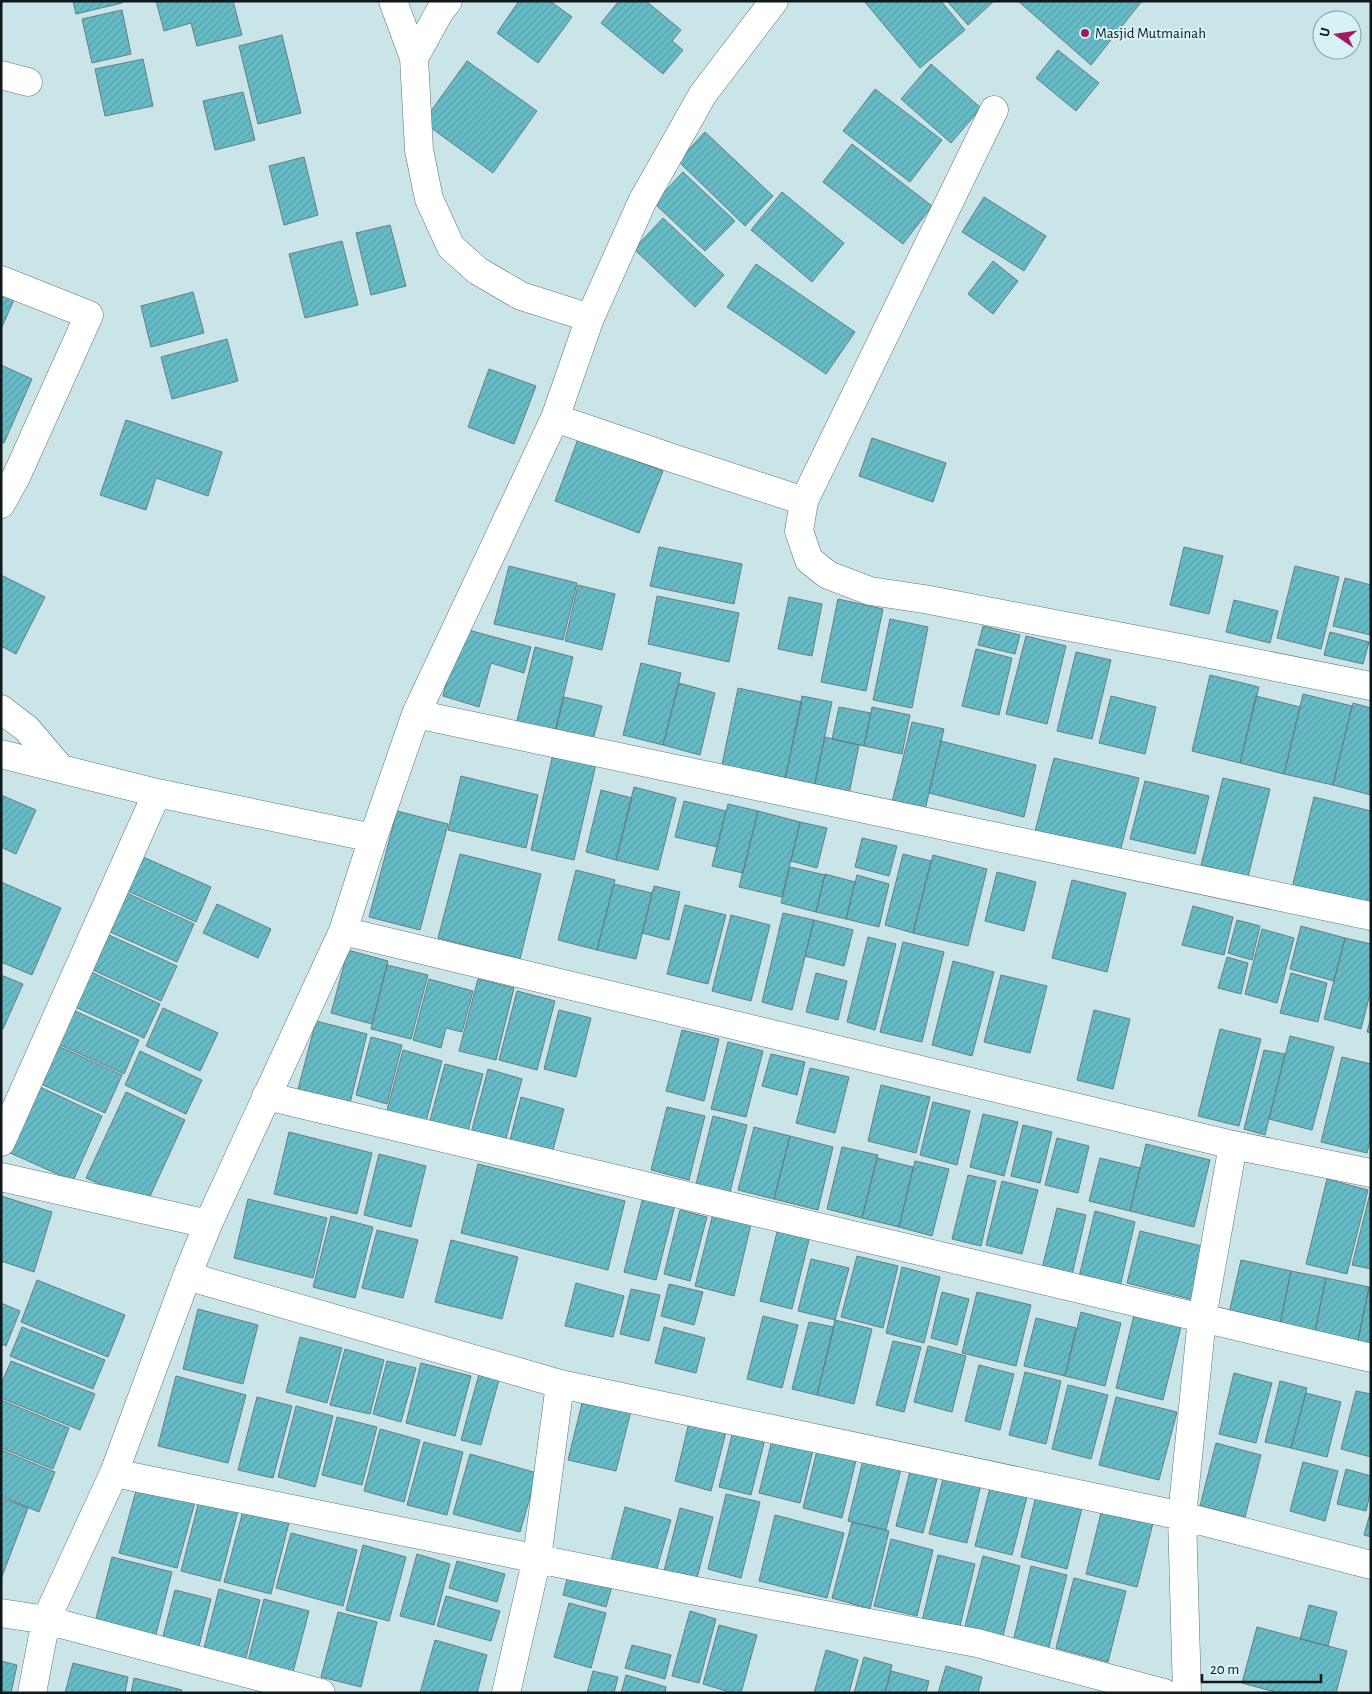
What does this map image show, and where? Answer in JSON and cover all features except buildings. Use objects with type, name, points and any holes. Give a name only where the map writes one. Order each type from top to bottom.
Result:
[{"type":"street","points":[[393,1],[414,58],[419,150],[427,191],[451,247],[478,271],[521,296],[590,318]]},
{"type":"street","points":[[414,58],[448,1]]},
{"type":"street","points":[[32,1693],[46,1620],[114,1473],[208,1224],[343,931],[416,714],[555,418],[590,318],[642,202],[703,94],[774,1]]},
{"type":"street","points":[[1,75],[28,82]]},
{"type":"street","points":[[994,110],[804,501],[799,531],[809,560],[828,575],[870,591],[924,599],[1371,686]]},
{"type":"street","points":[[1,280],[88,316],[9,473],[1,504]]},
{"type":"street","points":[[555,418],[804,501]]},
{"type":"street","points":[[1,709],[27,728],[61,769]]},
{"type":"street","points":[[416,714],[1371,916]]},
{"type":"street","points":[[1,754],[157,793],[373,838]]},
{"type":"street","points":[[1,1142],[157,793]]},
{"type":"street","points":[[343,931],[1233,1145],[1371,1173]]},
{"type":"street","points":[[266,1096],[1371,1358]]},
{"type":"street","points":[[1187,1693],[1182,1516],[1202,1318],[1233,1145]]},
{"type":"street","points":[[1,1177],[208,1224]]},
{"type":"street","points":[[187,1276],[560,1384],[1182,1516],[1371,1565]]},
{"type":"street","points":[[506,1693],[537,1558],[560,1384]]},
{"type":"street","points":[[114,1473],[696,1591],[977,1643],[1164,1693]]},
{"type":"street","points":[[1,1613],[46,1620],[321,1693]]},
{"type":"place","name":"Masjid Mutmainah","points":[[1085,33]]}]
